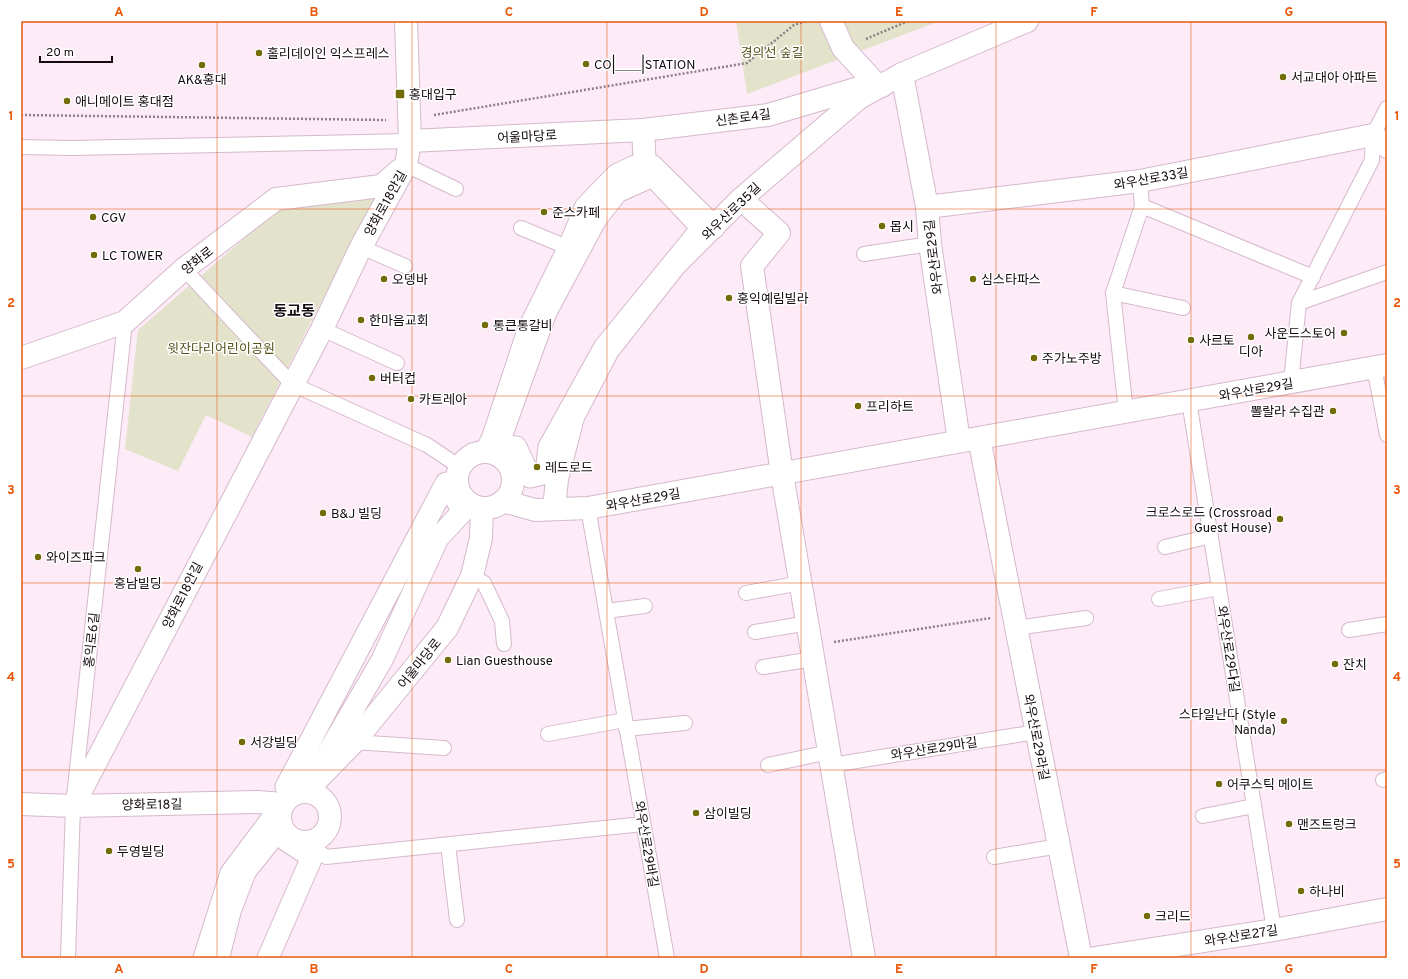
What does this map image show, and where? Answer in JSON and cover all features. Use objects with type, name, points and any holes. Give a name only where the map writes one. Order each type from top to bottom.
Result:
[{"type":"street","points":[[406,21],[410,141],[406,165]]},
{"type":"street","points":[[831,21],[843,48],[879,84]]},
{"type":"street","name":"와우산로35길","points":[[554,509],[558,479],[573,417],[608,350],[675,264],[741,199],[859,98],[879,84],[1027,21]]},
{"type":"street","name":"와우산로29길","points":[[902,74],[927,207],[930,244],[969,440]]},
{"type":"street","name":"신촌로4길","points":[[643,130],[768,115],[879,84]]},
{"type":"street","points":[[643,130],[649,171]]},
{"type":"street","name":"어울마당로","points":[[410,141],[643,130]]},
{"type":"street","name":"와우산로33길","points":[[927,207],[1140,181],[1380,141]]},
{"type":"street","name":"양화로","points":[[21,358],[125,322],[184,269],[276,199],[381,186],[406,165]]},
{"type":"street","name":"양화로18안길","points":[[73,806],[322,329],[361,247],[406,165]]},
{"type":"street","points":[[486,452],[493,438],[529,329],[569,248],[586,207],[617,175],[634,167],[649,171],[702,228],[604,348],[549,448],[546,473],[530,477],[516,447],[498,444],[546,312],[596,219],[617,192],[649,171],[652,166],[714,227]]},
{"type":"street","points":[[741,199],[779,233],[752,266],[782,474],[864,958]]},
{"type":"street","name":"와우산로29길","points":[[503,502],[535,510],[588,508],[1380,366]]},
{"type":"street","name":"와우산로29라길","points":[[969,440],[1015,621],[1081,958]]},
{"type":"street","points":[[478,452],[486,452],[503,458],[512,472],[512,489],[503,502],[497,506],[482,508],[473,506],[465,501],[457,485],[457,475],[460,467],[470,456],[478,452]]},
{"type":"street","points":[[305,792],[296,793],[289,797],[283,804],[280,812],[281,826],[287,836],[295,841],[303,843],[311,842],[325,834],[329,826],[330,810],[320,797],[313,793],[305,792],[286,787],[446,483],[463,511],[438,538],[382,660],[305,792]]},
{"type":"street","name":"어울마당로","points":[[305,792],[354,742],[447,628],[472,576],[481,538],[482,508]]},
{"type":"street","name":"양화로18길","points":[[21,804],[73,806],[258,802],[283,804]]},
{"type":"street","points":[[204,958],[231,873],[270,821],[287,841],[312,857],[268,958]]},
{"type":"street","points":[[218,958],[230,910],[245,872],[281,826]]},
{"type":"street","name":"와우산로27길","points":[[1095,958],[1274,930],[1387,909]]},
{"type":"lane","points":[[1291,382],[1299,303],[1372,160],[1380,141],[1387,108]]},
{"type":"lane","points":[[21,147],[410,141]]},
{"type":"lane","name":"양화로18안길","points":[[406,165],[456,189]]},
{"type":"lane","points":[[1126,412],[1113,293],[1142,206],[1140,181]]},
{"type":"lane","points":[[1142,206],[1313,277]]},
{"type":"lane","points":[[521,228],[569,248]]},
{"type":"lane","points":[[864,254],[930,244]]},
{"type":"lane","name":"양화로18안길","points":[[361,247],[404,266]]},
{"type":"lane","points":[[184,269],[292,384],[427,445],[460,467]]},
{"type":"lane","points":[[1299,303],[1387,272]]},
{"type":"lane","points":[[1113,293],[1183,308]]},
{"type":"lane","name":"홍익로6길","points":[[68,958],[73,806],[125,322]]},
{"type":"lane","points":[[322,329],[397,364]]},
{"type":"lane","points":[[1380,366],[1387,435]]},
{"type":"lane","name":"와우산로29다길","points":[[1189,401],[1274,930]]},
{"type":"lane","name":"와우산로29바길","points":[[588,508],[667,958]]},
{"type":"lane","points":[[1165,547],[1211,536]]},
{"type":"lane","points":[[472,576],[484,583],[502,621],[504,644]]},
{"type":"lane","points":[[746,593],[801,583]]},
{"type":"lane","name":"와우산로29다길","points":[[1159,599],[1219,588]]},
{"type":"lane","points":[[606,612],[645,606]]},
{"type":"lane","points":[[1015,621],[1086,618]]},
{"type":"lane","points":[[755,632],[808,622]]},
{"type":"lane","points":[[1349,630],[1387,624]]},
{"type":"lane","points":[[763,667],[813,652]]},
{"type":"lane","points":[[548,734],[626,725],[685,723]]},
{"type":"lane","name":"와우산로29마길","points":[[768,765],[1036,732]]},
{"type":"lane","points":[[354,742],[444,748]]},
{"type":"lane","points":[[1203,816],[1254,806]]},
{"type":"lane","points":[[311,842],[317,850],[326,856],[448,845],[643,824]]},
{"type":"lane","points":[[448,845],[457,920]]},
{"type":"lane","points":[[994,857],[1059,846]]},
{"type":"path","points":[[843,48],[908,21]]},
{"type":"path","points":[[813,652],[1015,621]]},
{"type":"green space","name":"경의선 숲길","points":[[736,21],[940,21],[747,94]]},
{"type":"green space","name":"윗잔다리어린이공원","points":[[381,186],[252,437],[206,415],[178,471],[125,449],[138,330],[269,217],[313,187]]},
{"type":"place","name":"홀리데이인 익스프레스","points":[[259,53]]},
{"type":"place","name":"CO|＿＿|STATION","points":[[586,64]]},
{"type":"place","name":"AK&홍대","points":[[202,65]]},
{"type":"place","name":"서교대아 아파트","points":[[1283,77]]},
{"type":"place","name":"홍대입구","points":[[400,94]]},
{"type":"place","name":"애니메이트 홍대점","points":[[67,101]]},
{"type":"place","name":"준스카페","points":[[544,212]]},
{"type":"place","name":"CGV","points":[[93,217]]},
{"type":"place","name":"몹시","points":[[882,226]]},
{"type":"place","name":"LC TOWER","points":[[94,255]]},
{"type":"place","name":"오뎅바","points":[[384,279]]},
{"type":"place","name":"심스타파스","points":[[973,279]]},
{"type":"place","name":"홍익예림빌라","points":[[729,298]]},
{"type":"place","name":"한마음교회","points":[[361,320]]},
{"type":"place","name":"통큰통갈비","points":[[485,325]]},
{"type":"place","name":"사운드스토어","points":[[1344,333]]},
{"type":"place","name":"디아","points":[[1251,337]]},
{"type":"place","name":"사르토","points":[[1191,340]]},
{"type":"place","name":"주가노주방","points":[[1034,358]]},
{"type":"place","name":"버터컵","points":[[372,378]]},
{"type":"place","name":"카트레아","points":[[411,399]]},
{"type":"place","name":"프리하트","points":[[858,406]]},
{"type":"place","name":"뽈랄라 수집관","points":[[1333,411]]},
{"type":"place","name":"레드로드","points":[[537,467]]},
{"type":"place","name":"B&J 빌딩","points":[[323,513]]},
{"type":"place","name":"크로스로드 (Crossroad Guest House)","points":[[1280,519]]},
{"type":"place","name":"와이즈파크","points":[[38,557]]},
{"type":"place","name":"홍남빌딩","points":[[138,569]]},
{"type":"place","name":"Lian Guesthouse","points":[[448,660]]},
{"type":"place","name":"잔치","points":[[1335,664]]},
{"type":"place","name":"스타일난다 (Style Nanda)","points":[[1284,721]]},
{"type":"place","name":"서강빌딩","points":[[242,742]]},
{"type":"place","name":"어쿠스틱 메이트","points":[[1219,784]]},
{"type":"place","name":"삼이빌딩","points":[[696,813]]},
{"type":"place","name":"맨즈트렁크","points":[[1289,824]]},
{"type":"place","name":"두영빌딩","points":[[109,851]]},
{"type":"place","name":"하나비","points":[[1301,891]]},
{"type":"place","name":"크리드","points":[[1147,916]]},
{"type":"district","name":"동교동","points":[[294,311]]}]
